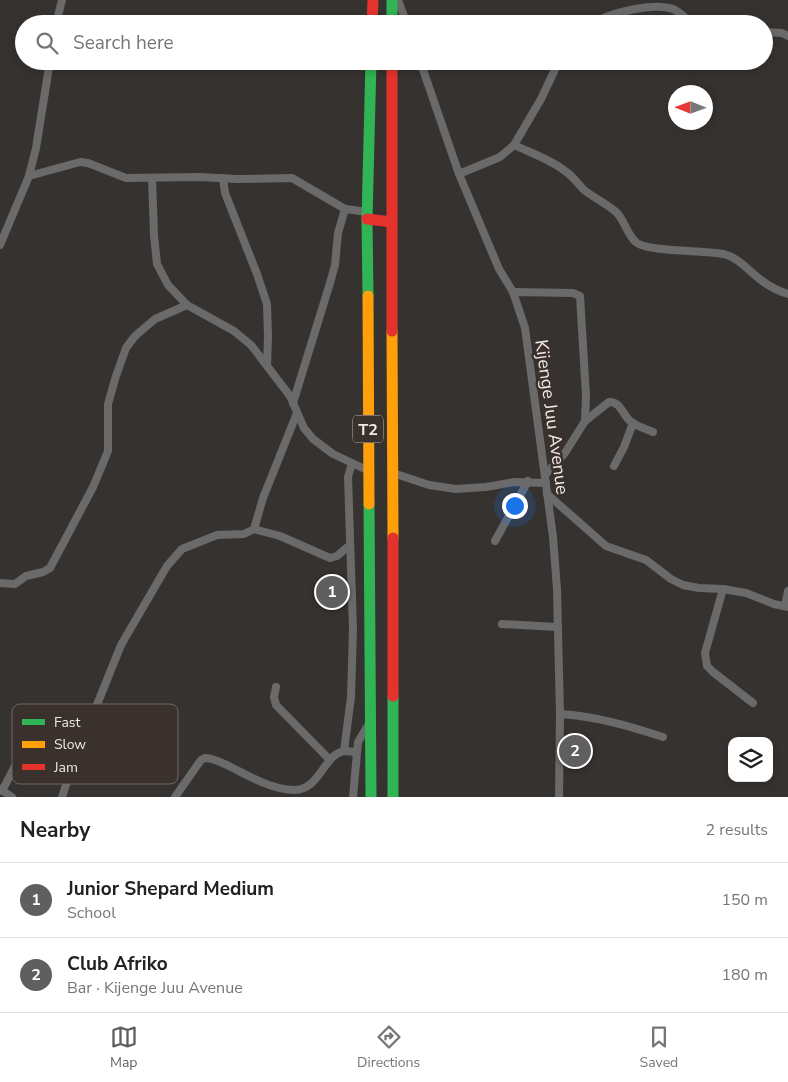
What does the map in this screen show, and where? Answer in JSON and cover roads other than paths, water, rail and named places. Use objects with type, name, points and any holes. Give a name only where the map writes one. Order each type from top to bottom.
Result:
[{"type":"highway","points":[[372,15],[373,0]]},
{"type":"highway","points":[[392,0],[392,15]]},
{"type":"highway","name":"T2","points":[[372,70],[380,157],[392,222],[393,797]]},
{"type":"highway","name":"T2","points":[[371,797],[368,216],[380,157],[391,70]]},
{"type":"highway","points":[[368,216],[392,222]]},
{"type":"street","points":[[58,15],[62,0]]},
{"type":"street","points":[[398,0],[404,15]]},
{"type":"street","points":[[638,9],[641,0]]},
{"type":"street","points":[[610,15],[616,12],[663,7],[674,9],[681,15]]},
{"type":"street","points":[[773,32],[782,33],[788,36]]},
{"type":"street","points":[[0,245],[29,176],[36,148],[49,70]]},
{"type":"street","name":"Kijenge Juu Avenue","points":[[423,70],[459,174],[496,261],[513,292],[526,334],[556,572],[560,714],[559,797]]},
{"type":"street","points":[[459,174],[500,157],[514,145],[556,70]]},
{"type":"street","points":[[514,145],[566,171],[584,189],[618,214],[632,238],[638,244],[654,248],[725,254],[735,259],[766,284],[788,294]]},
{"type":"street","points":[[29,176],[80,162],[88,163],[126,178],[294,179],[345,209],[368,216]]},
{"type":"street","points":[[152,178],[157,264],[168,285],[187,305],[242,337],[267,366],[293,403],[304,428],[313,439],[333,454],[369,471]]},
{"type":"street","points":[[223,178],[225,193],[267,304],[267,366]]},
{"type":"street","points":[[293,403],[335,265],[337,242],[345,209]]},
{"type":"street","points":[[513,292],[573,293],[580,296],[586,396],[585,421]]},
{"type":"street","points":[[0,583],[16,584],[26,576],[43,572],[50,568],[93,487],[106,457],[108,404],[126,348],[135,336],[155,319],[187,305]]},
{"type":"street","points":[[393,473],[430,485],[456,489],[545,479],[565,453],[585,421],[609,402],[613,402],[633,423],[653,432]]},
{"type":"street","points":[[254,529],[263,498],[297,413]]},
{"type":"street","points":[[614,466],[633,423]]},
{"type":"street","points":[[344,752],[351,697],[353,629],[348,474],[352,463]]},
{"type":"street","points":[[495,541],[528,482]]},
{"type":"street","points":[[547,494],[606,546],[646,560],[671,579],[683,585],[723,589],[752,595],[786,606],[788,591]]},
{"type":"street","points":[[97,704],[121,645],[167,566],[182,549],[217,535],[244,534],[254,529],[280,536],[330,558],[337,556],[350,545]]},
{"type":"street","points":[[723,589],[706,652],[707,666],[753,703]]},
{"type":"street","points":[[502,624],[557,627]]},
{"type":"street","points":[[276,687],[274,696],[276,705],[330,760]]},
{"type":"street","points":[[560,714],[604,720],[663,737]]},
{"type":"street","points":[[353,797],[356,752],[362,733],[371,720]]},
{"type":"street","points":[[175,797],[201,760],[205,758],[216,760],[271,785],[293,790],[301,789],[314,782],[330,760],[344,752],[356,752]]},
{"type":"street","points":[[12,771],[1,790],[12,797]]},
{"type":"street","points":[[62,797],[66,784]]},
{"type":"place","name":"Junior Shepard Medium","points":[[332,592]]},
{"type":"place","name":"Club Afriko","points":[[575,751]]}]
